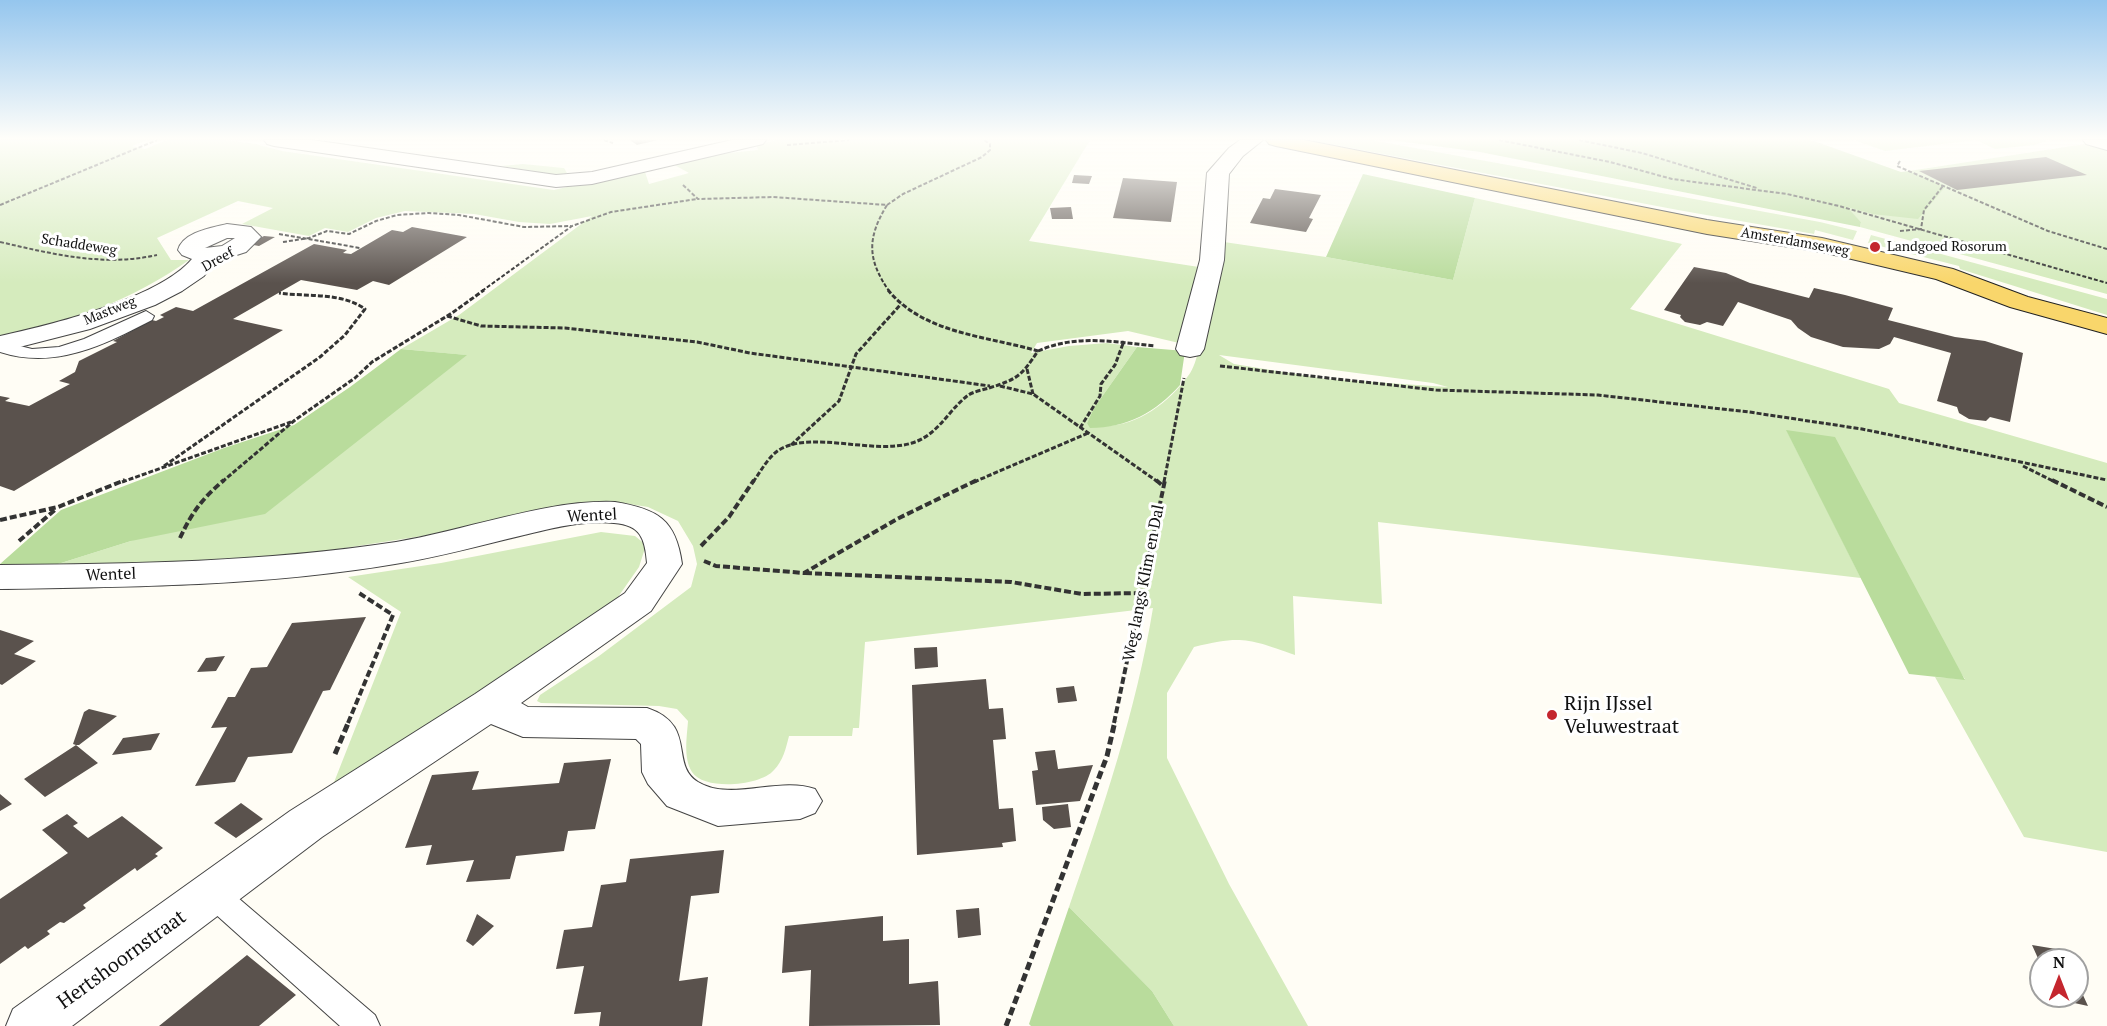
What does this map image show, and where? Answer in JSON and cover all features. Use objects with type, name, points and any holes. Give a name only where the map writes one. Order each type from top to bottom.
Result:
[{"type":"main road","name":"Amsterdamseweg","points":[[1513,188],[1707,227],[1812,257],[1955,292],[2019,302],[2107,326]]},
{"type":"street","points":[[1188,355],[1212,260],[1217,188]]},
{"type":"street","name":"Mastweg","points":[[0,345],[107,314],[183,278],[204,263],[199,251]]},
{"type":"street","name":"Wentel","points":[[0,577],[109,576],[313,563],[378,556],[582,513],[624,513],[650,522],[677,560]]},
{"type":"street","points":[[213,894],[306,824],[489,705],[638,602],[677,560]]},
{"type":"street","points":[[489,705],[523,722],[647,724],[660,740],[663,772],[682,794],[718,808],[800,801]]},
{"type":"street","name":"Hertshoornstraat","points":[[31,1026],[213,894]]},
{"type":"lane","points":[[0,345],[34,355],[50,353],[68,349],[120,330],[146,316]]},
{"type":"lane","points":[[213,894],[364,1026]]},
{"type":"path","points":[[0,205],[41,188]]},
{"type":"path","points":[[686,188],[698,199]]},
{"type":"path","points":[[916,188],[887,205],[876,223],[870,245],[876,266],[886,287],[901,304],[921,318],[1038,351],[1080,341],[1102,339],[1124,341],[1188,355],[1436,390],[1598,395],[1749,412],[1862,429],[2107,480]]},
{"type":"path","points":[[1738,188],[1839,206],[2107,283]]},
{"type":"path","points":[[1756,188],[1769,192]]},
{"type":"path","points":[[1920,229],[1924,210],[1942,188]]},
{"type":"path","points":[[1947,188],[2048,231],[2107,249]]},
{"type":"path","points":[[177,572],[180,535],[203,498],[295,420],[355,378],[372,362],[447,316],[572,226],[611,212],[698,199],[773,197],[887,205]]},
{"type":"path","points":[[281,242],[309,238],[327,231],[349,234],[376,221],[397,215],[429,213],[459,215],[524,226],[572,226]]},
{"type":"path","points":[[1898,231],[1920,229]]},
{"type":"path","points":[[279,234],[360,248]]},
{"type":"path","name":"Schaddeweg","points":[[0,242],[104,262],[199,251]]},
{"type":"path","points":[[164,466],[335,345],[358,321],[365,309],[359,302],[350,299],[299,297],[279,293]]},
{"type":"path","points":[[790,446],[839,401],[856,354],[901,304]]},
{"type":"path","points":[[447,316],[481,326],[565,328],[697,342],[750,353],[963,384],[997,386],[1033,394],[1146,472],[1163,487]]},
{"type":"path","points":[[1080,428],[1100,396],[1101,384],[1115,365],[1124,341]]},
{"type":"path","points":[[677,560],[705,542],[729,517],[773,454],[790,446],[819,442],[885,447],[904,446],[925,438],[937,430],[968,395],[1011,381],[1027,369],[1038,351]]},
{"type":"path","name":"Weg langs Klim en Dal","points":[[1006,1026],[1107,756],[1143,593],[1188,355]]},
{"type":"path","points":[[1027,369],[1033,394]]},
{"type":"path","points":[[0,520],[58,507],[164,466],[295,420]]},
{"type":"path","points":[[804,573],[897,519],[966,485],[1089,433]]},
{"type":"path","points":[[2017,463],[2107,507]]},
{"type":"path","points":[[17,543],[58,507]]},
{"type":"path","points":[[677,560],[716,566],[804,573],[1011,582],[1083,594],[1143,593]]},
{"type":"path","points":[[313,563],[393,615],[334,758]]},
{"type":"green space","points":[[0,188],[539,188],[554,190],[563,188],[1061,188],[1029,241],[1199,267],[1179,343],[1128,331],[1037,343],[1031,353],[1069,346],[1107,343],[1137,347],[1094,408],[1087,423],[1101,426],[1130,422],[1144,416],[1168,398],[1190,373],[1199,350],[1204,350],[1224,242],[1326,257],[1453,280],[1475,198],[1682,244],[1630,309],[1889,389],[1899,403],[2107,463],[2107,852],[2024,837],[1935,677],[1965,679],[1787,431],[1861,578],[1378,522],[1382,604],[1293,596],[1295,655],[1255,642],[1235,640],[1194,647],[1167,693],[1167,758],[1229,884],[1308,1026],[1174,1026],[1152,991],[1069,907],[1128,722],[1153,608],[865,642],[859,728],[853,728],[852,736],[789,736],[780,763],[767,775],[746,783],[720,784],[698,778],[692,772],[687,760],[688,721],[677,709],[659,706],[541,703],[537,701],[540,695],[599,656],[691,587],[697,564],[693,546],[678,521],[648,507],[623,503],[582,507],[519,521],[306,554],[42,569],[131,541],[466,355],[401,349],[459,315],[592,216],[550,224],[519,222],[474,214],[405,211],[376,218],[348,232],[325,228],[309,236],[242,224],[273,208],[238,201],[157,238],[171,260],[189,260],[168,274],[99,308],[25,331],[0,336]],"holes":[[[1219,355],[1433,383],[1448,387],[1326,379],[1234,364]]]},
{"type":"green space","points":[[1357,188],[1428,188],[1475,198],[1453,280],[1326,257]]},
{"type":"green space","points":[[1561,188],[1633,188],[1820,222],[1857,231],[1853,240],[1815,230],[1814,234]]},
{"type":"green space","points":[[1662,188],[1944,188],[1918,219],[1872,214],[1847,207],[1861,222],[1860,227]]},
{"type":"green space","points":[[1941,188],[2107,188],[2107,294],[1860,227],[1861,222],[1845,206],[1872,214]]},
{"type":"green space","points":[[1871,235],[2107,299],[2107,315],[1960,269],[1959,266],[1868,243]]},
{"type":"green space","points":[[1137,347],[1185,351],[1180,385],[1161,403],[1140,417],[1116,425],[1090,428],[1087,423],[1094,408]]},
{"type":"green space","points":[[401,349],[467,355],[265,514],[131,541],[42,569],[0,571],[0,564],[61,510],[224,448],[294,425]]},
{"type":"green space","points":[[1786,430],[1835,437],[1965,680],[1909,674]]},
{"type":"green space","points":[[601,532],[635,536],[646,545],[639,567],[618,597],[571,637],[329,795],[401,612],[348,577],[441,563]]},
{"type":"green space","points":[[1069,907],[1152,991],[1174,1026],[1031,1026],[1029,1024]]},
{"type":"building","points":[[1121,188],[1176,188],[1171,222],[1113,218]]},
{"type":"building","points":[[1953,188],[1975,188],[1957,190]]},
{"type":"building","points":[[1275,189],[1321,195],[1309,218],[1313,219],[1306,232],[1250,223],[1263,198],[1270,199]]},
{"type":"building","points":[[1071,207],[1073,219],[1052,219],[1050,208]]},
{"type":"building","points":[[412,227],[467,237],[389,285],[373,281],[357,290],[301,280],[233,319],[283,330],[14,491],[0,486],[0,396],[10,398],[5,401],[29,406],[70,384],[59,381],[75,372],[79,361],[117,342],[113,341],[152,320],[156,321],[164,317],[160,315],[176,307],[193,311],[314,244],[347,250],[343,253],[351,254],[392,230],[403,232]]},
{"type":"building","points":[[264,236],[275,237],[259,246],[248,244]]},
{"type":"building","points":[[1694,267],[1726,273],[1750,283],[1809,298],[1814,288],[1845,295],[1893,308],[1888,320],[1955,337],[1985,341],[2023,353],[2010,422],[1990,417],[1986,421],[1969,419],[1959,413],[1957,407],[1937,401],[1951,353],[1894,337],[1890,344],[1879,349],[1843,347],[1811,337],[1791,320],[1738,302],[1723,326],[1707,322],[1700,325],[1685,322],[1680,317],[1681,315],[1664,310]]},
{"type":"building","points":[[366,617],[330,690],[323,691],[292,753],[248,757],[235,782],[195,786],[227,727],[211,728],[228,697],[235,697],[251,668],[267,667],[292,623]]},
{"type":"building","points":[[0,630],[34,641],[14,654],[36,661],[2,685],[0,684]]},
{"type":"building","points":[[937,647],[938,667],[915,669],[914,648]]},
{"type":"building","points":[[225,656],[216,671],[197,672],[206,658]]},
{"type":"building","points":[[986,679],[989,709],[1003,708],[1006,739],[993,740],[999,809],[1013,808],[1016,841],[1002,843],[1003,847],[917,855],[912,685]]},
{"type":"building","points":[[1074,686],[1077,701],[1058,703],[1056,688]]},
{"type":"building","points":[[89,709],[117,716],[79,745],[73,744],[84,712]]},
{"type":"building","points":[[160,733],[151,750],[112,755],[123,738]]},
{"type":"building","points":[[76,745],[98,763],[45,797],[24,779]]},
{"type":"building","points":[[1055,750],[1058,769],[1093,765],[1080,801],[1036,805],[1032,771],[1038,770],[1035,752]]},
{"type":"building","points":[[611,759],[595,829],[568,831],[564,851],[516,856],[510,879],[466,882],[474,860],[426,865],[432,845],[405,848],[432,775],[479,771],[472,790],[559,783],[564,763]]},
{"type":"building","points":[[0,794],[12,804],[0,811]]},
{"type":"building","points":[[241,803],[263,819],[236,838],[214,823]]},
{"type":"building","points":[[1068,804],[1071,827],[1054,829],[1043,820],[1042,807]]},
{"type":"building","points":[[67,814],[78,823],[73,826],[88,838],[122,816],[163,848],[155,854],[158,856],[137,871],[135,868],[83,905],[86,908],[47,931],[50,934],[28,949],[25,946],[0,964],[0,899],[68,853],[42,830]]},
{"type":"building","points":[[724,850],[719,893],[691,896],[679,981],[708,977],[702,1026],[599,1026],[601,1012],[574,1014],[584,966],[556,969],[564,930],[592,927],[601,885],[626,882],[630,859]]},
{"type":"building","points":[[979,908],[981,935],[958,938],[956,910]]},
{"type":"building","points":[[477,914],[494,926],[473,946],[466,941]]},
{"type":"building","points":[[883,916],[883,941],[909,939],[909,984],[938,981],[940,1025],[809,1026],[811,970],[782,973],[785,926]]},
{"type":"building","points":[[2032,945],[2050,948],[2033,948]]},
{"type":"building","points":[[247,955],[296,995],[259,1026],[159,1026]]},
{"type":"place","name":"Landgoed Rosorum","points":[[1875,247]]},
{"type":"place","name":"Rijn IJssel Veluwestraat","points":[[1552,715]]}]
